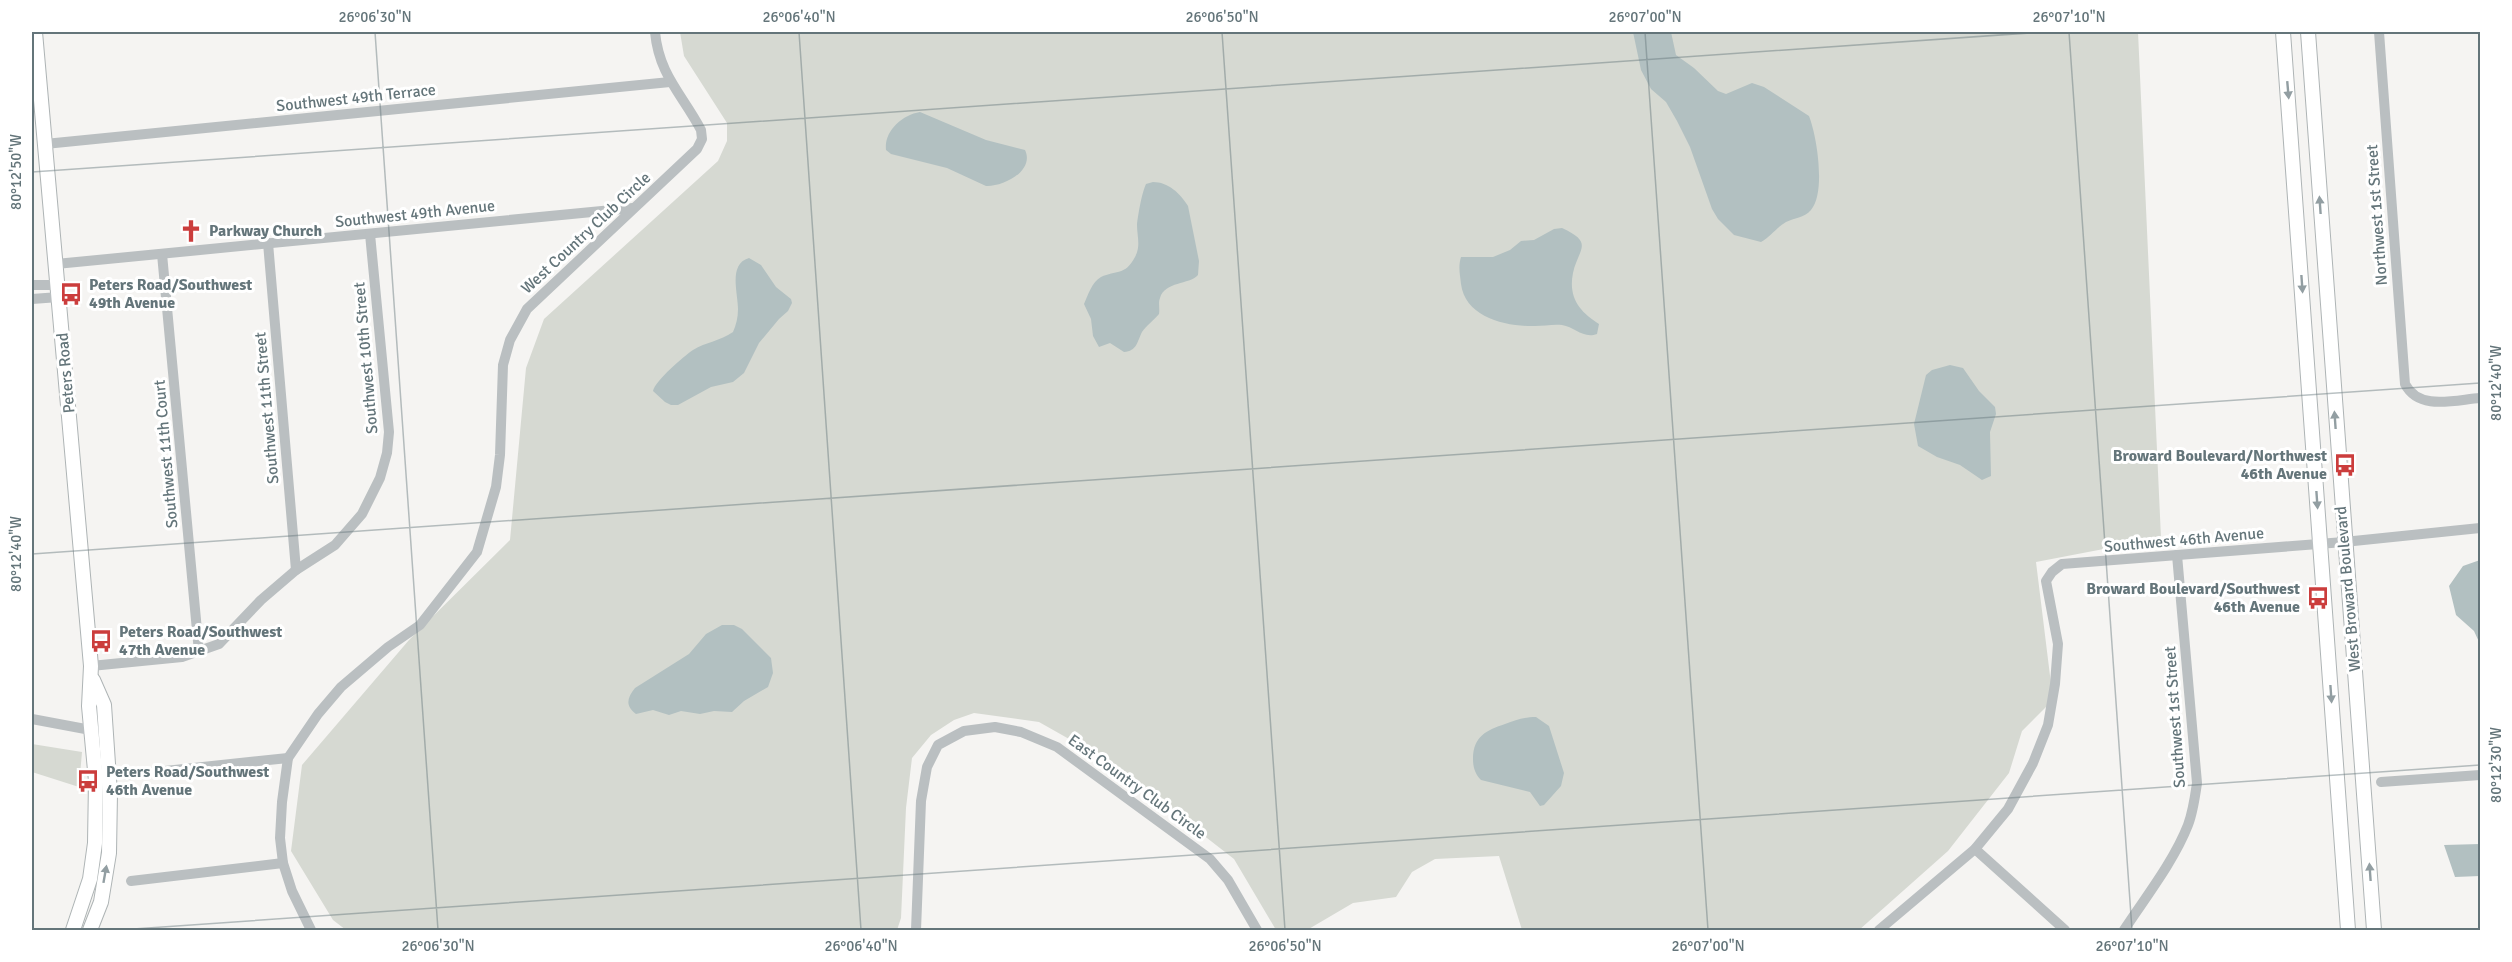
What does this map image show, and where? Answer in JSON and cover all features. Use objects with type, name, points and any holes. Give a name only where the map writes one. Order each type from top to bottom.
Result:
[{"type":"main road","name":"Peters Road","points":[[35,32],[92,672],[89,706],[96,781],[95,843],[90,879],[73,930]]},
{"type":"main road","name":"West Broward Boulevard","points":[[2283,32],[2349,928]]},
{"type":"main road","name":"West Broward Boulevard","points":[[2307,34],[2374,930]]},
{"type":"main road","name":"Peters Road","points":[[90,930],[100,902],[109,853],[110,793],[104,705],[92,672]]},
{"type":"street","name":"West Country Club Circle","points":[[288,758],[318,714],[341,687],[388,647],[420,625],[477,552],[496,487],[500,455],[503,365],[510,340],[527,309],[697,149],[702,139],[701,130],[670,82],[663,65],[655,32]]},
{"type":"street","name":"Northwest 1st Street","points":[[2379,32],[2404,384],[2410,395],[2427,402],[2481,398]]},
{"type":"street","name":"Southwest 49th Terrace","points":[[45,144],[670,82]]},
{"type":"street","name":"Southwest 49th Avenue","points":[[56,264],[633,208]]},
{"type":"street","name":"Southwest 10th Street","points":[[92,672],[182,657],[219,644],[261,600],[296,570],[335,545],[362,513],[380,478],[387,453],[389,432],[370,234]]},
{"type":"street","name":"Southwest 11th Street","points":[[268,243],[296,570]]},
{"type":"street","name":"Southwest 11th Court","points":[[162,254],[199,652]]},
{"type":"street","points":[[32,285],[59,291]]},
{"type":"street","points":[[32,299],[59,291]]},
{"type":"street","name":"Southwest 46th Avenue","points":[[1975,849],[2008,809],[2033,763],[2048,725],[2055,684],[2058,644],[2046,581],[2062,564],[2344,542],[2481,528]]},
{"type":"street","name":"Southwest 1st Street","points":[[2124,930],[2175,851],[2188,826],[2197,783],[2177,555]]},
{"type":"street","points":[[32,719],[106,732]]},
{"type":"street","name":"East Country Club Circle","points":[[916,930],[921,801],[927,767],[938,745],[964,731],[995,728],[1021,732],[1057,747],[1210,858],[1228,880],[1257,930]]},
{"type":"street","points":[[127,775],[288,758],[280,838],[283,863],[292,891],[311,930]]},
{"type":"street","points":[[2381,782],[2481,775]]},
{"type":"street","points":[[1879,930],[1975,849],[2065,930]]},
{"type":"street","points":[[131,881],[283,863]]},
{"type":"shaded area","points":[[680,32],[2138,32],[2161,538],[2036,562],[2053,700],[2022,731],[2009,773],[1948,851],[1859,930],[1522,930],[1499,856],[1435,859],[1412,872],[1396,897],[1353,903],[1307,930],[1276,930],[1234,859],[1108,761],[1039,722],[974,713],[954,720],[931,735],[912,758],[906,808],[901,918],[897,930],[346,930],[333,920],[291,851],[302,765],[409,640],[510,540],[526,368],[544,319],[718,161],[727,141],[727,123],[684,56]]},
{"type":"shaded area","points":[[1633,32],[1671,32],[1676,55],[1694,68],[1718,91],[1726,94],[1752,83],[1764,87],[1809,116],[1815,137],[1819,178],[1816,202],[1808,213],[1783,224],[1761,242],[1734,235],[1718,219],[1712,209],[1690,147],[1677,121],[1666,102],[1651,89],[1641,70]]},
{"type":"shaded area","points":[[920,112],[986,140],[1025,150],[1026,165],[1022,171],[1008,181],[986,186],[947,168],[891,154],[886,150],[886,143],[891,130],[901,120]]},
{"type":"shaded area","points":[[1153,182],[1173,189],[1188,206],[1199,261],[1198,275],[1172,286],[1163,293],[1159,300],[1159,314],[1142,332],[1132,350],[1124,352],[1110,343],[1099,347],[1093,336],[1091,319],[1084,304],[1098,279],[1124,270],[1135,257],[1138,249],[1137,225],[1142,198],[1146,184]]},
{"type":"shaded area","points":[[1562,228],[1572,233],[1581,243],[1582,247],[1573,273],[1572,290],[1581,309],[1599,324],[1597,334],[1583,334],[1562,325],[1524,326],[1500,322],[1489,318],[1470,305],[1461,284],[1459,267],[1461,257],[1493,257],[1510,250],[1521,241],[1534,240],[1554,229]]},
{"type":"shaded area","points":[[749,258],[761,265],[776,287],[791,299],[792,303],[788,311],[759,343],[744,373],[733,382],[711,387],[678,405],[665,402],[653,391],[664,375],[693,350],[733,332],[738,312],[736,273],[742,261]]},
{"type":"shaded area","points":[[1950,365],[1963,368],[1979,391],[1995,407],[1996,414],[1990,432],[1991,476],[1982,480],[1960,465],[1937,457],[1918,446],[1914,424],[1926,375],[1932,370]]},
{"type":"shaded area","points":[[2480,560],[2480,644],[2474,631],[2456,615],[2449,586],[2463,566]]},
{"type":"shaded area","points":[[722,625],[734,625],[742,629],[771,658],[773,673],[768,687],[744,701],[732,712],[714,711],[700,714],[681,711],[669,715],[653,710],[636,714],[632,711],[628,702],[635,688],[689,654],[706,634]]},
{"type":"shaded area","points":[[1536,717],[1549,726],[1564,773],[1561,786],[1544,805],[1540,806],[1530,792],[1481,780],[1473,762],[1475,745],[1482,735],[1516,720]]},
{"type":"shaded area","points":[[32,744],[82,752],[79,787],[32,772]]},
{"type":"shaded area","points":[[2480,844],[2480,876],[2455,877],[2444,845]]},
{"type":"place","name":"Parkway Church","points":[[191,231]]},
{"type":"place","name":"Peters Road/Southwest 49th Avenue","points":[[71,294]]},
{"type":"place","name":"Broward Boulevard/Northwest 46th Avenue","points":[[2345,465]]},
{"type":"place","name":"Broward Boulevard/Southwest 46th Avenue","points":[[2318,598]]},
{"type":"place","name":"Peters Road/Southwest 47th Avenue","points":[[101,641]]},
{"type":"place","name":"Peters Road/Southwest 46th Avenue","points":[[88,781]]}]
